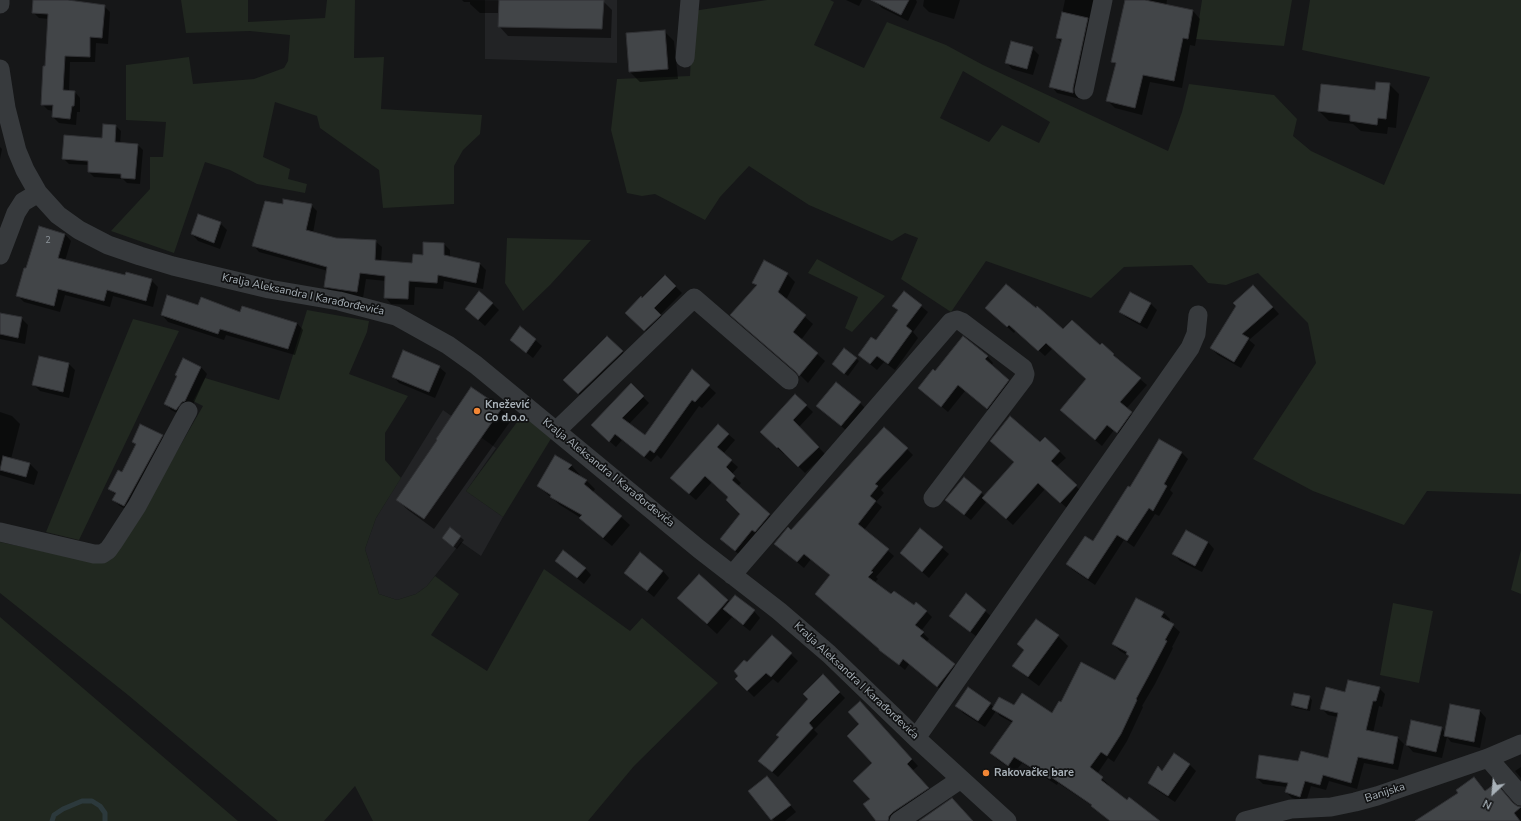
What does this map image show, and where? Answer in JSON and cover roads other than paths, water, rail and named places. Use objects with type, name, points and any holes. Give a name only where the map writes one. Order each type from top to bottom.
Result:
[{"type":"street","points":[[685,58],[690,0]]},
{"type":"street","points":[[1084,90],[1103,0]]},
{"type":"street","name":"Kralja Aleksandra I Karađorđevića","points":[[0,69],[6,108],[17,151],[25,170],[38,193],[58,215],[79,230],[108,245],[133,254],[173,266],[262,288],[339,301],[396,316],[448,345],[476,365],[732,575],[779,611],[829,654],[916,738],[1007,821]]},
{"type":"street","points":[[0,255],[16,213],[23,202],[38,193]]},
{"type":"street","points":[[556,431],[694,298],[789,380]]},
{"type":"street","points":[[916,738],[1190,348],[1196,334],[1198,315]]},
{"type":"street","points":[[732,575],[951,322],[957,320],[962,322],[1023,368],[1025,374],[1024,378],[933,498]]},
{"type":"street","points":[[0,532],[94,554],[102,554],[108,550],[137,506],[188,411]]},
{"type":"street","name":"Banijska","points":[[1245,821],[1291,809],[1331,807],[1377,796],[1488,758],[1521,744]]},
{"type":"street","points":[[1488,758],[1521,796]]},
{"type":"street","points":[[900,821],[962,779]]},
{"type":"waterway","points":[[52,821],[54,815],[63,809],[82,801],[92,801],[100,806],[105,813],[105,821]]},
{"type":"place","name":"Knežević Co d.o.o.","points":[[477,411]]},
{"type":"place","name":"Rakovačke bare","points":[[986,773]]}]
